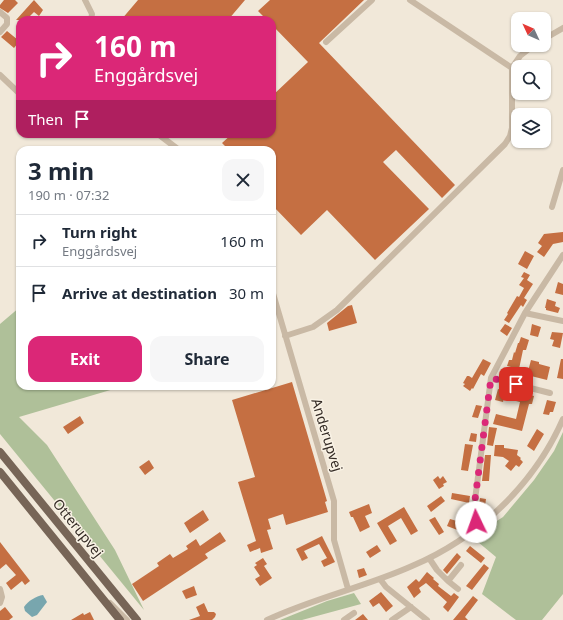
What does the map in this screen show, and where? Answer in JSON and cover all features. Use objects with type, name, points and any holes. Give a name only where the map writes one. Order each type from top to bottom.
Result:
[{"type":"main road","name":"Otterupvej","points":[[0,452],[137,620]]},
{"type":"main road","name":"Otterupvej","points":[[0,472],[120,620]]},
{"type":"street","points":[[85,0],[92,16]]},
{"type":"street","points":[[326,42],[372,0]]},
{"type":"street","points":[[410,0],[511,67]]},
{"type":"street","points":[[0,12],[7,18],[7,24],[0,32]]},
{"type":"street","points":[[551,35],[563,28]]},
{"type":"street","points":[[517,60],[525,52]]},
{"type":"street","points":[[0,75],[16,90]]},
{"type":"street","points":[[285,336],[313,327],[337,310],[505,144],[510,136],[512,128],[512,100]]},
{"type":"street","points":[[163,138],[174,146]]},
{"type":"street","points":[[552,208],[563,170]]},
{"type":"street","points":[[478,527],[473,515],[491,378],[525,313],[563,256]]},
{"type":"street","name":"Anderupvej","points":[[276,304],[334,501],[334,540],[348,589]]},
{"type":"street","points":[[525,313],[563,322]]},
{"type":"street","points":[[491,378],[550,393]]},
{"type":"street","points":[[267,620],[310,602],[380,579],[412,566],[454,545],[478,527],[509,500],[530,474],[547,449],[563,419]]},
{"type":"street","points":[[429,558],[437,570],[458,589]]},
{"type":"street","points":[[448,581],[461,565]]},
{"type":"street","points":[[380,579],[386,587],[427,620]]},
{"type":"street","points":[[0,589],[2,597],[0,603]]},
{"type":"street","points":[[97,591],[128,620]]},
{"type":"street","points":[[392,620],[410,607]]},
{"type":"street","points":[[344,620],[354,613]]},
{"type":"green space","points":[[16,310],[16,390],[110,390],[19,417],[47,445],[115,550],[144,610],[0,434],[0,324]]},
{"type":"green space","points":[[563,432],[563,594],[542,620],[516,620],[482,594],[496,557],[472,537],[503,517],[534,480],[554,451]]},
{"type":"green space","points":[[354,593],[361,604],[302,620],[280,620],[327,601]]},
{"type":"water","points":[[43,595],[47,602],[37,615],[32,617],[25,611],[24,607],[32,599]]},
{"type":"building","points":[[4,0],[15,0],[18,3],[8,13],[0,8],[0,5]]},
{"type":"building","points":[[34,0],[43,10],[39,16],[34,12],[30,16],[20,16]]},
{"type":"building","points":[[138,0],[245,0],[231,16],[124,16]]},
{"type":"building","points":[[270,0],[364,0],[319,43],[455,185],[442,198],[396,150],[383,162],[429,209],[375,260],[327,210],[301,235],[276,209],[276,146],[225,146],[222,143],[228,138],[276,138],[276,92],[308,62],[276,29],[276,16],[263,16],[258,11]]},
{"type":"building","points":[[7,31],[16,38],[16,46],[14,48],[1,37]]},
{"type":"building","points":[[563,232],[563,242],[553,244],[544,257],[537,252],[542,246],[538,243],[544,234]]},
{"type":"building","points":[[525,251],[534,256],[527,269],[518,264]]},
{"type":"building","points":[[524,272],[530,275],[527,280],[533,284],[524,298],[527,300],[523,307],[521,305],[509,323],[504,320],[517,296],[519,297],[524,288],[519,285],[524,278],[521,277]]},
{"type":"building","points":[[558,282],[563,284],[563,295],[555,293]]},
{"type":"building","points":[[547,299],[556,302],[555,306],[560,308],[558,313],[546,310]]},
{"type":"building","points":[[352,305],[357,323],[329,331],[327,323],[348,306]]},
{"type":"building","points":[[505,324],[512,328],[507,336],[500,331]]},
{"type":"building","points":[[532,324],[541,327],[538,337],[530,335]]},
{"type":"building","points":[[552,332],[563,333],[560,348],[552,346],[554,340],[550,339]]},
{"type":"building","points":[[521,337],[529,340],[526,350],[523,350],[519,369],[507,366],[509,360],[512,360]]},
{"type":"building","points":[[483,359],[491,363],[484,376],[481,374],[473,389],[472,388],[470,391],[463,386],[465,384],[463,383],[467,376],[472,378]]},
{"type":"building","points":[[561,359],[563,359],[563,379],[557,378]]},
{"type":"building","points":[[531,360],[550,367],[547,380],[527,375]]},
{"type":"building","points":[[292,382],[327,501],[325,502],[328,512],[286,525],[283,514],[268,519],[271,529],[267,530],[273,549],[261,553],[260,548],[250,552],[247,545],[256,541],[238,482],[255,477],[232,400],[265,390],[276,390],[276,387]]},
{"type":"building","points":[[498,389],[504,391],[505,389],[534,396],[532,404],[529,404],[522,431],[493,424],[496,414],[516,419],[520,402],[504,398],[503,402],[495,400]]},
{"type":"building","points":[[547,400],[556,402],[553,412],[550,412],[549,415],[543,414]]},
{"type":"building","points":[[476,405],[482,406],[478,418],[472,417]]},
{"type":"building","points":[[80,416],[84,423],[68,434],[63,427]]},
{"type":"building","points":[[489,427],[497,428],[493,446],[487,445]]},
{"type":"building","points":[[537,429],[544,434],[534,451],[527,446]]},
{"type":"building","points":[[471,433],[477,434],[476,442],[469,441]]},
{"type":"building","points":[[465,444],[473,445],[468,471],[461,470]]},
{"type":"building","points":[[495,445],[504,445],[504,448],[518,450],[517,455],[523,462],[519,467],[516,465],[511,471],[505,466],[509,461],[503,457],[494,456]]},
{"type":"building","points":[[485,455],[491,455],[489,481],[482,481]]},
{"type":"building","points":[[149,460],[154,468],[145,475],[139,467]]},
{"type":"building","points":[[438,476],[440,479],[443,476],[447,482],[439,489],[433,480]]},
{"type":"building","points":[[452,493],[470,496],[469,503],[451,499]]},
{"type":"building","points":[[441,496],[445,501],[431,512],[427,506]]},
{"type":"building","points":[[480,498],[486,499],[485,506],[479,505]]},
{"type":"building","points":[[369,504],[372,513],[365,516],[370,527],[360,532],[349,512]]},
{"type":"building","points":[[404,507],[418,531],[411,535],[401,518],[388,526],[397,541],[390,545],[377,523]]},
{"type":"building","points":[[203,510],[209,520],[190,533],[184,523]]},
{"type":"building","points":[[459,515],[465,517],[460,531],[447,526],[450,519],[457,521]]},
{"type":"building","points":[[435,517],[444,532],[439,535],[429,520]]},
{"type":"building","points":[[220,532],[226,541],[205,554],[208,558],[143,601],[132,584],[159,566],[157,563],[170,554],[173,558],[188,549],[186,546],[196,539],[200,546]]},
{"type":"building","points":[[322,536],[335,562],[324,567],[321,561],[327,558],[319,544],[304,551],[308,558],[302,561],[296,549]]},
{"type":"building","points":[[0,542],[30,581],[25,585],[22,581],[11,590],[6,583],[16,575],[6,564],[0,569]]},
{"type":"building","points":[[377,545],[381,551],[370,558],[366,552]]},
{"type":"building","points":[[470,546],[485,558],[481,563],[466,551]]},
{"type":"building","points":[[457,553],[461,557],[447,574],[443,570]]},
{"type":"building","points":[[263,558],[267,564],[264,566],[272,578],[260,586],[255,579],[260,576],[254,567],[257,565],[255,563]]},
{"type":"building","points":[[484,564],[489,568],[472,590],[466,586]]},
{"type":"building","points":[[364,568],[367,575],[359,578],[357,570]]},
{"type":"building","points":[[427,572],[439,584],[438,586],[451,596],[454,593],[459,597],[448,612],[443,607],[447,602],[426,583],[419,588],[421,592],[414,598],[407,587],[416,579],[419,582]]},
{"type":"building","points":[[194,586],[197,595],[186,599],[182,591]]},
{"type":"building","points":[[381,592],[393,606],[386,612],[379,603],[373,607],[369,601]]},
{"type":"building","points":[[473,596],[478,600],[465,617],[468,620],[453,620]]},
{"type":"building","points":[[204,603],[208,612],[214,612],[216,614],[215,617],[212,620],[189,620],[200,616],[196,607]]},
{"type":"building","points":[[5,607],[13,617],[9,620],[0,620],[0,611]]},
{"type":"building","points":[[90,612],[94,620],[71,620],[83,613],[84,615]]},
{"type":"building","points":[[363,614],[368,620],[355,620]]},
{"type":"route","points":[[476,522],[473,515],[491,378],[516,384]]}]
